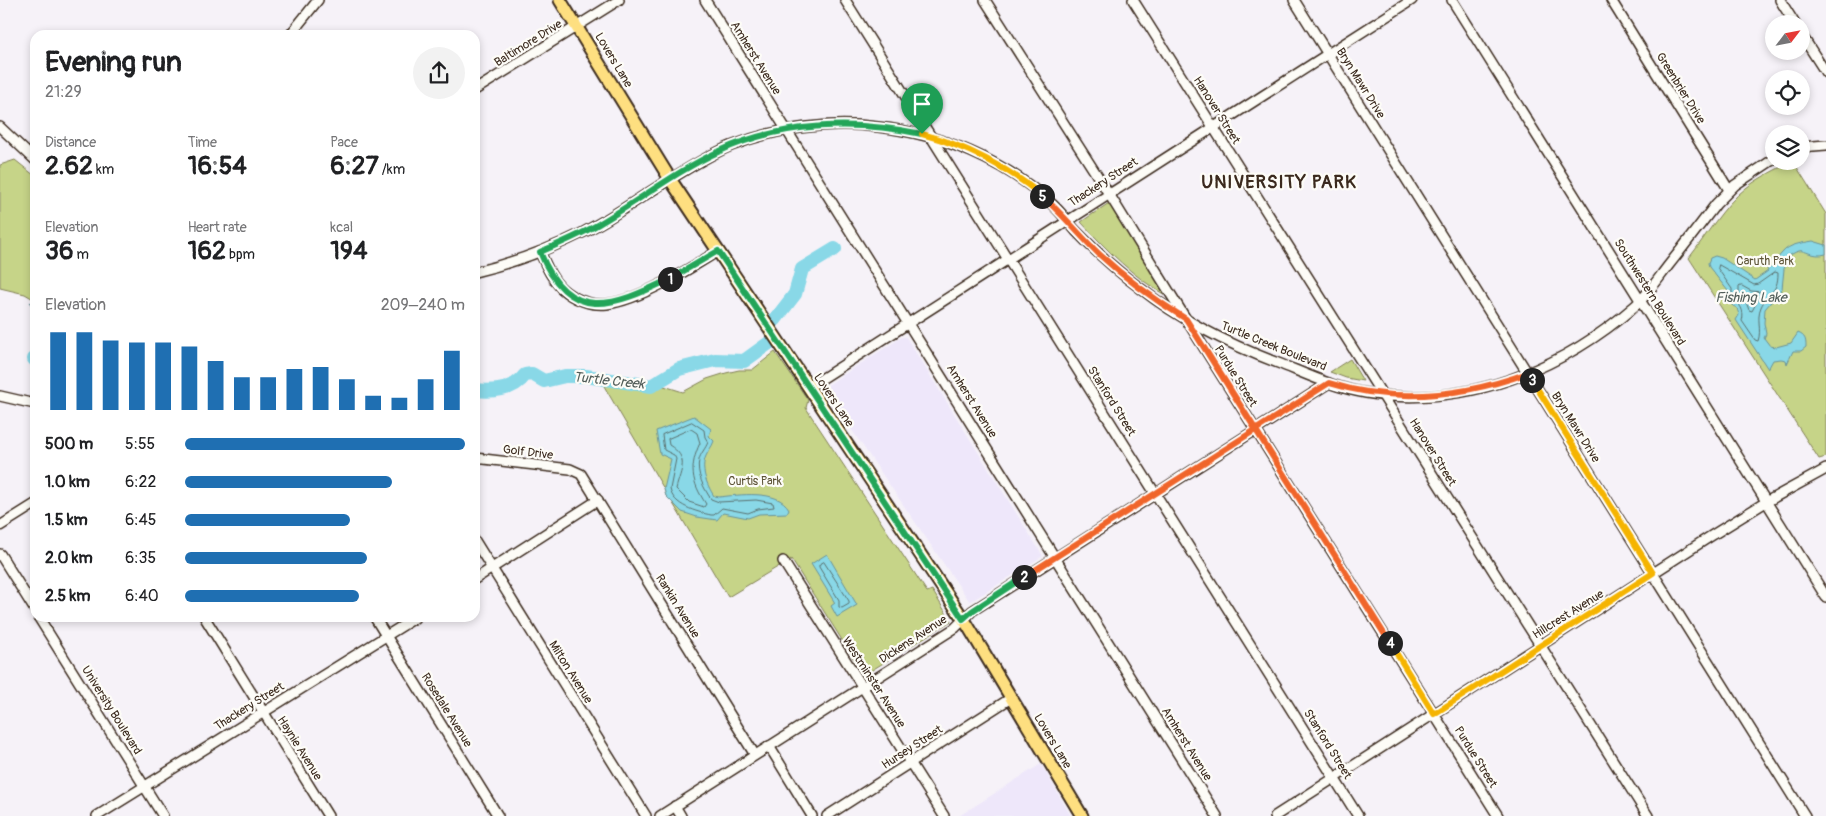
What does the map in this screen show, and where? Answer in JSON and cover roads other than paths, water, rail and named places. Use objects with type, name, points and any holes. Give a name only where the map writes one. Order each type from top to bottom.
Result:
[{"type":"main road","name":"Lovers Lane","points":[[560,0],[670,179],[963,619],[1080,815]]},
{"type":"street","points":[[294,30],[318,0]]},
{"type":"street","name":"Baltimore Drive","points":[[480,87],[619,0]]},
{"type":"street","name":"Amherst Avenue","points":[[705,0],[1217,816]]},
{"type":"street","name":"Stanford Street","points":[[845,0],[1358,816]]},
{"type":"street","name":"Purdue Street","points":[[986,0],[1498,816]]},
{"type":"street","name":"Hanover Street","points":[[1133,0],[1542,645],[1648,816]]},
{"type":"street","name":"Bryn Mawr Drive","points":[[1294,0],[1805,816]]},
{"type":"street","name":"Thackery Street","points":[[808,387],[1412,0]]},
{"type":"street","name":"Southwestern Boulevard","points":[[1452,0],[1826,597]]},
{"type":"street","name":"Greenbrier Drive","points":[[1611,0],[1729,190]]},
{"type":"street","points":[[1780,0],[1789,15]]},
{"type":"street","points":[[1810,48],[1826,73]]},
{"type":"street","name":"Turtle Creek Boulevard","points":[[480,270],[540,252],[602,222],[670,179],[743,142],[810,127],[853,125],[901,130],[932,137],[964,149],[1008,172],[1039,193],[1054,206],[1073,228],[1117,270],[1143,291],[1211,334],[1249,352],[1329,383],[1364,392],[1417,395],[1460,392],[1482,388],[1528,373],[1550,364],[1588,342],[1640,300],[1729,190],[1765,165]]},
{"type":"street","points":[[0,126],[30,155]]},
{"type":"street","points":[[1810,146],[1826,145]]},
{"type":"street","points":[[540,252],[547,270],[562,289],[580,300],[599,304],[620,301],[654,287],[718,251]]},
{"type":"street","name":"Dickens Avenue","points":[[660,816],[955,628],[972,611],[1055,557],[1329,383]]},
{"type":"street","points":[[0,396],[30,403]]},
{"type":"street","name":"Golf Drive","points":[[480,459],[577,471]]},
{"type":"street","name":"Hillcrest Avenue","points":[[1275,816],[1653,573],[1766,502],[1826,469]]},
{"type":"street","name":"Rankin Avenue","points":[[577,471],[583,476],[755,755]]},
{"type":"street","points":[[480,576],[598,500]]},
{"type":"street","points":[[0,526],[30,507]]},
{"type":"street","name":"Milton Avenue","points":[[480,549],[646,816]]},
{"type":"street","points":[[0,554],[30,602]]},
{"type":"street","name":"Westminster Avenue","points":[[783,561],[944,816]]},
{"type":"street","name":"University Boulevard","points":[[42,622],[163,816]]},
{"type":"street","name":"Haynie Avenue","points":[[207,622],[328,816]]},
{"type":"street","name":"Rosedale Avenue","points":[[378,622],[498,816]]},
{"type":"street","name":"Thackery Street","points":[[97,816],[409,622]]},
{"type":"street","name":"Hursey Street","points":[[827,816],[1011,698]]},
{"type":"street","points":[[769,746],[812,816]]},
{"type":"street","points":[[675,806],[682,816]]},
{"type":"water","name":"Fishing Lake","points":[[1813,241],[1826,245],[1826,254],[1817,255],[1801,251],[1793,253],[1785,259],[1782,289],[1765,309],[1764,323],[1766,334],[1764,338],[1770,346],[1776,347],[1791,343],[1798,333],[1805,338],[1806,347],[1801,351],[1793,351],[1787,364],[1786,360],[1773,360],[1768,369],[1736,320],[1739,315],[1737,308],[1725,297],[1728,291],[1709,267],[1708,263],[1710,258],[1715,256],[1722,258],[1755,280],[1768,271],[1767,268],[1772,267],[1785,250],[1796,244]]},
{"type":"water","points":[[694,416],[711,429],[709,436],[714,441],[704,461],[704,471],[714,496],[757,495],[776,498],[789,509],[787,513],[759,514],[748,518],[723,513],[717,520],[697,517],[682,512],[666,496],[664,489],[671,459],[660,454],[656,431]]},
{"type":"water","points":[[827,554],[857,605],[837,617],[831,606],[835,603],[811,564]]},
{"type":"waterway","name":"Turtle Creek","points":[[775,320],[795,294],[802,269],[835,249]]},
{"type":"waterway","name":"Turtle Creek","points":[[480,390],[503,389],[515,384],[525,375],[532,374],[544,381],[565,376],[586,376],[651,386],[679,369],[715,360],[744,361],[769,343]]},
{"type":"district","name":"UNIVERSITY PARK","points":[[1279,182]]},
{"type":"park label","name":"Caruth Park","points":[[1765,261]]},
{"type":"park label","name":"Curtis Park","points":[[755,481]]}]
